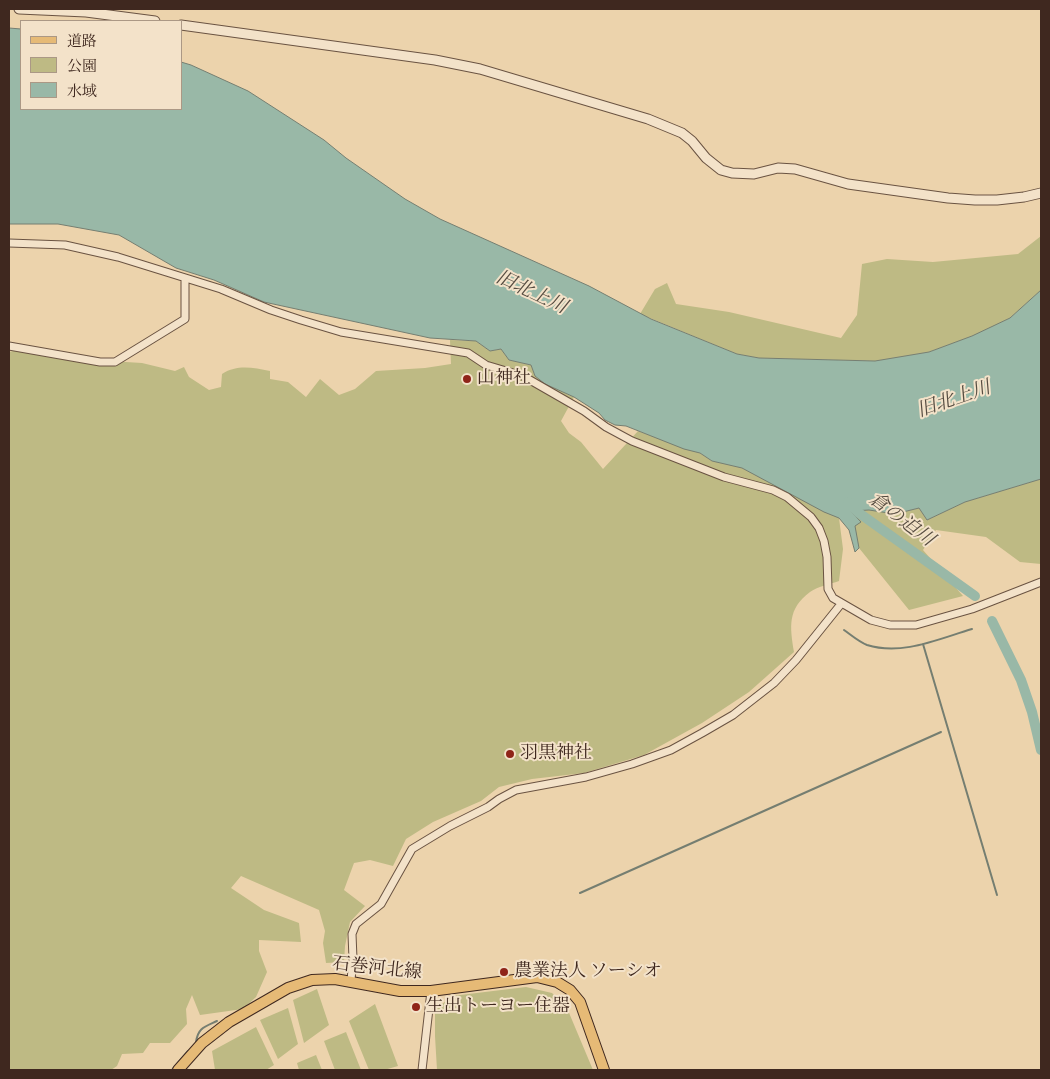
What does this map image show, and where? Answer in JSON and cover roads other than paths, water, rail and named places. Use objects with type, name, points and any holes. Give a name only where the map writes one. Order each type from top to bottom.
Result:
[{"type":"main road","name":"石巻河北線","points":[[178,1070],[202,1043],[229,1022],[300,983],[312,980],[335,979],[350,980],[400,991],[431,991],[537,977],[557,982],[570,990],[580,1002],[604,1070]]},
{"type":"street","points":[[19,9],[86,12],[147,20]]},
{"type":"street","points":[[182,25],[435,60],[480,69],[648,118],[682,133],[692,141],[706,158],[721,170],[754,174],[778,168],[796,168],[848,184],[975,200],[997,200],[1041,193]]},
{"type":"street","points":[[9,243],[65,244],[126,259],[221,289],[271,310],[341,332],[468,353],[486,365],[523,376],[632,441],[724,477],[773,490],[799,506],[819,528],[824,541],[827,557],[828,590],[833,598],[871,620],[890,625],[910,625],[972,609],[1041,582]]},
{"type":"street","points":[[9,346],[115,362],[184,319],[185,278]]},
{"type":"street","points":[[350,980],[352,934],[356,924],[381,904],[412,850],[450,826],[488,807],[516,790],[586,777],[632,764],[671,750],[702,733],[740,710],[774,683],[796,660],[841,604]]},
{"type":"street","points":[[422,1070],[431,991]]},
{"type":"water","name":"旧北上川","points":[[9,28],[20,29],[20,110],[182,110],[182,62],[248,91],[324,140],[346,158],[405,199],[440,219],[589,286],[651,319],[737,354],[759,358],[875,361],[929,352],[972,336],[1010,318],[1041,290],[1041,479],[965,502],[927,520],[919,508],[895,514],[869,510],[851,511],[861,522],[855,526],[859,548],[855,552],[849,530],[839,518],[824,512],[742,468],[712,461],[700,453],[605,420],[599,413],[574,397],[545,384],[535,376],[531,365],[509,360],[501,349],[490,351],[476,341],[430,338],[264,302],[214,280],[176,268],[119,235],[58,224],[9,224]]},
{"type":"waterway","name":"倉の迫川","points":[[848,502],[859,513],[975,596]]},
{"type":"waterway","name":"倉の迫川","points":[[992,621],[1021,680],[1032,712],[1041,750]]},
{"type":"waterway","points":[[844,630],[867,645],[893,649],[920,645],[972,629]]},
{"type":"waterway","points":[[923,644],[997,895]]},
{"type":"waterway","points":[[580,893],[941,732]]},
{"type":"waterway","points":[[196,1042],[202,1028],[217,1021]]},
{"type":"waterway","points":[[172,1070],[188,1051]]},
{"type":"place","name":"山神社","points":[[467,379]]},
{"type":"place","name":"羽黒神社","points":[[510,754]]},
{"type":"place","name":"農業法人 ソーシオ","points":[[504,972]]},
{"type":"place","name":"生出トーヨー住器","points":[[416,1007]]}]
